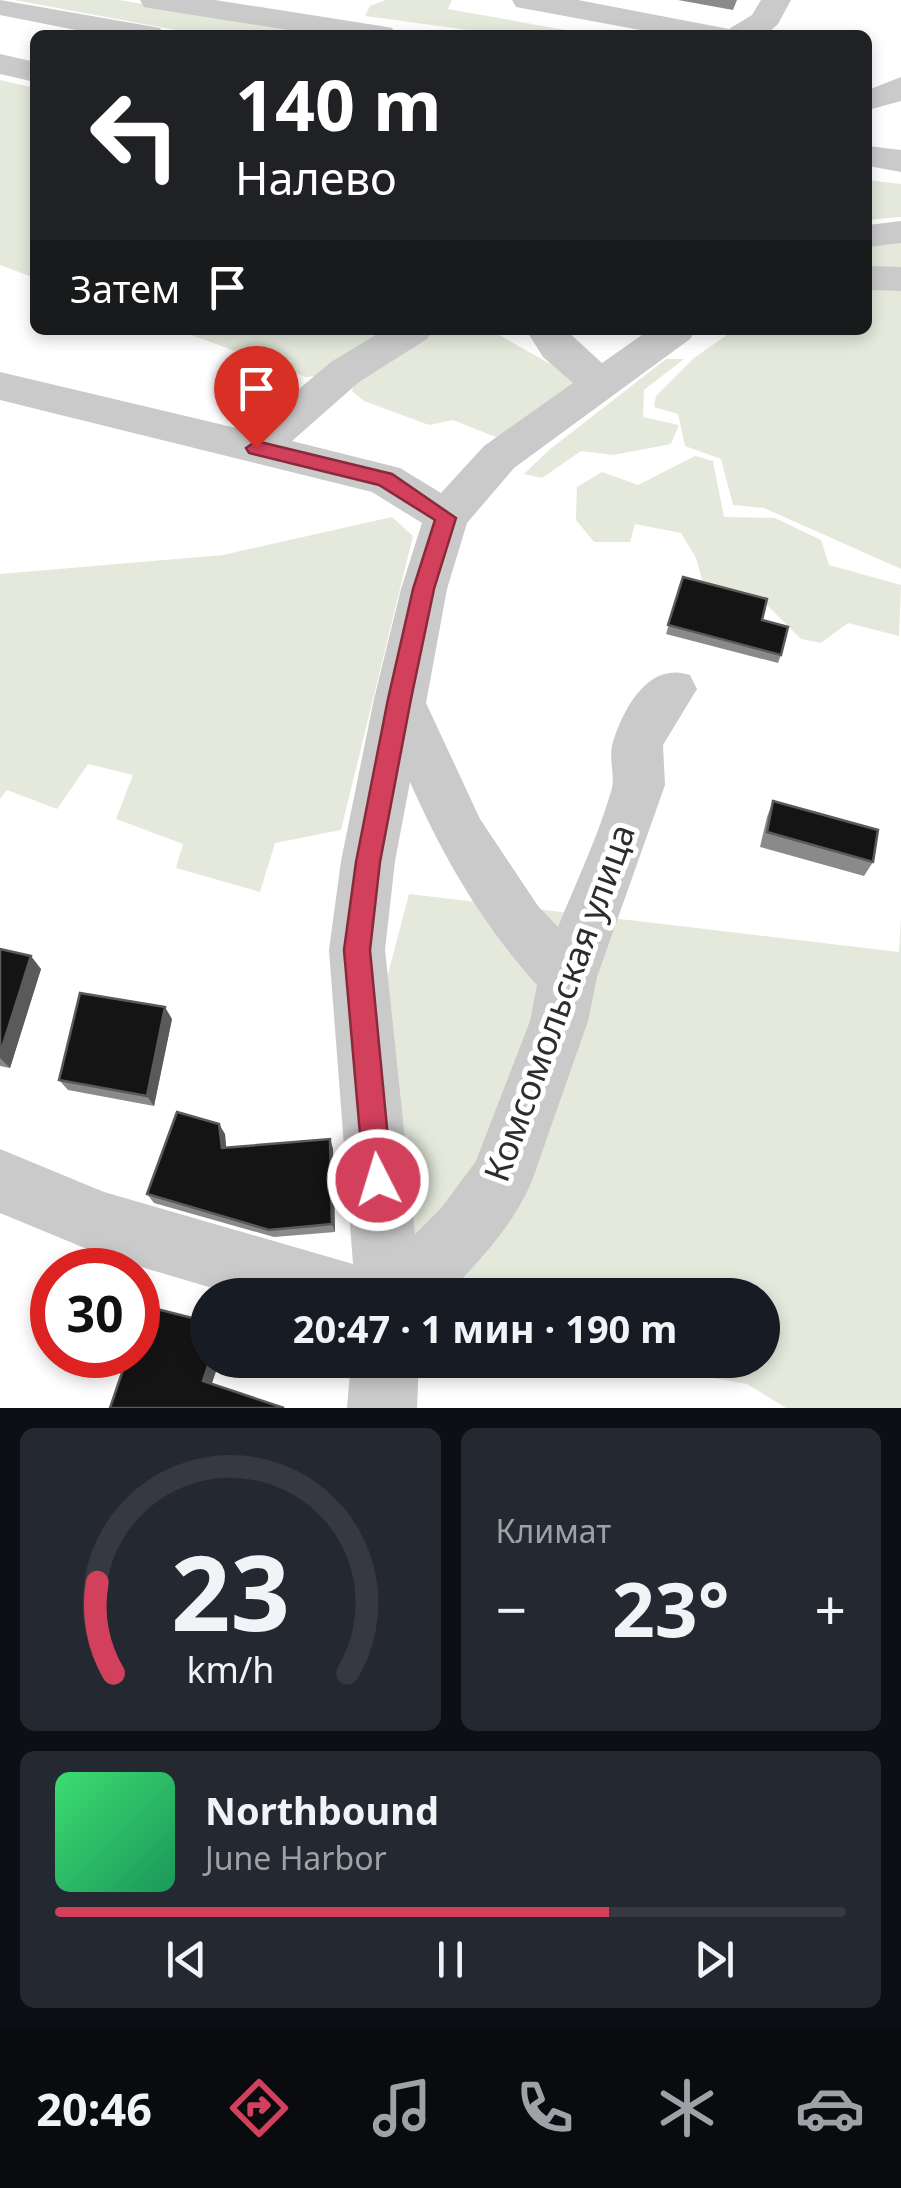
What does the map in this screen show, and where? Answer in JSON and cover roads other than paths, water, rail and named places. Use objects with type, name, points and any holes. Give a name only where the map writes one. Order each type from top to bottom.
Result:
[{"type":"street","points":[[155,0],[342,30],[367,0]]},
{"type":"street","points":[[528,0],[691,30]]},
{"type":"street","points":[[753,30],[771,14],[776,0]]},
{"type":"street","points":[[0,6],[123,30]]},
{"type":"street","points":[[0,24],[30,31]]},
{"type":"street","points":[[0,64],[30,71]]},
{"type":"street","points":[[872,99],[883,98],[901,86]]},
{"type":"street","points":[[872,137],[901,139]]},
{"type":"street","points":[[872,157],[901,161]]},
{"type":"street","points":[[872,236],[901,232]]},
{"type":"street","points":[[872,278],[901,279]]},
{"type":"street","points":[[256,448],[345,372],[405,335]]},
{"type":"street","points":[[549,335],[557,348],[601,384]]},
{"type":"street","points":[[386,1278],[357,950],[368,862],[424,589],[446,518],[499,457],[669,335]]},
{"type":"street","points":[[0,386],[385,480],[446,518]]},
{"type":"street","name":"Комсомольская улица","points":[[418,1278],[466,1230],[500,1181],[559,1021],[568,976],[639,786],[637,746],[652,714],[672,689]]},
{"type":"street","points":[[400,699],[461,836],[518,924],[568,976]]},
{"type":"street","points":[[0,1181],[104,1224],[290,1278]]},
{"type":"street","points":[[382,1408],[384,1378]]}]
